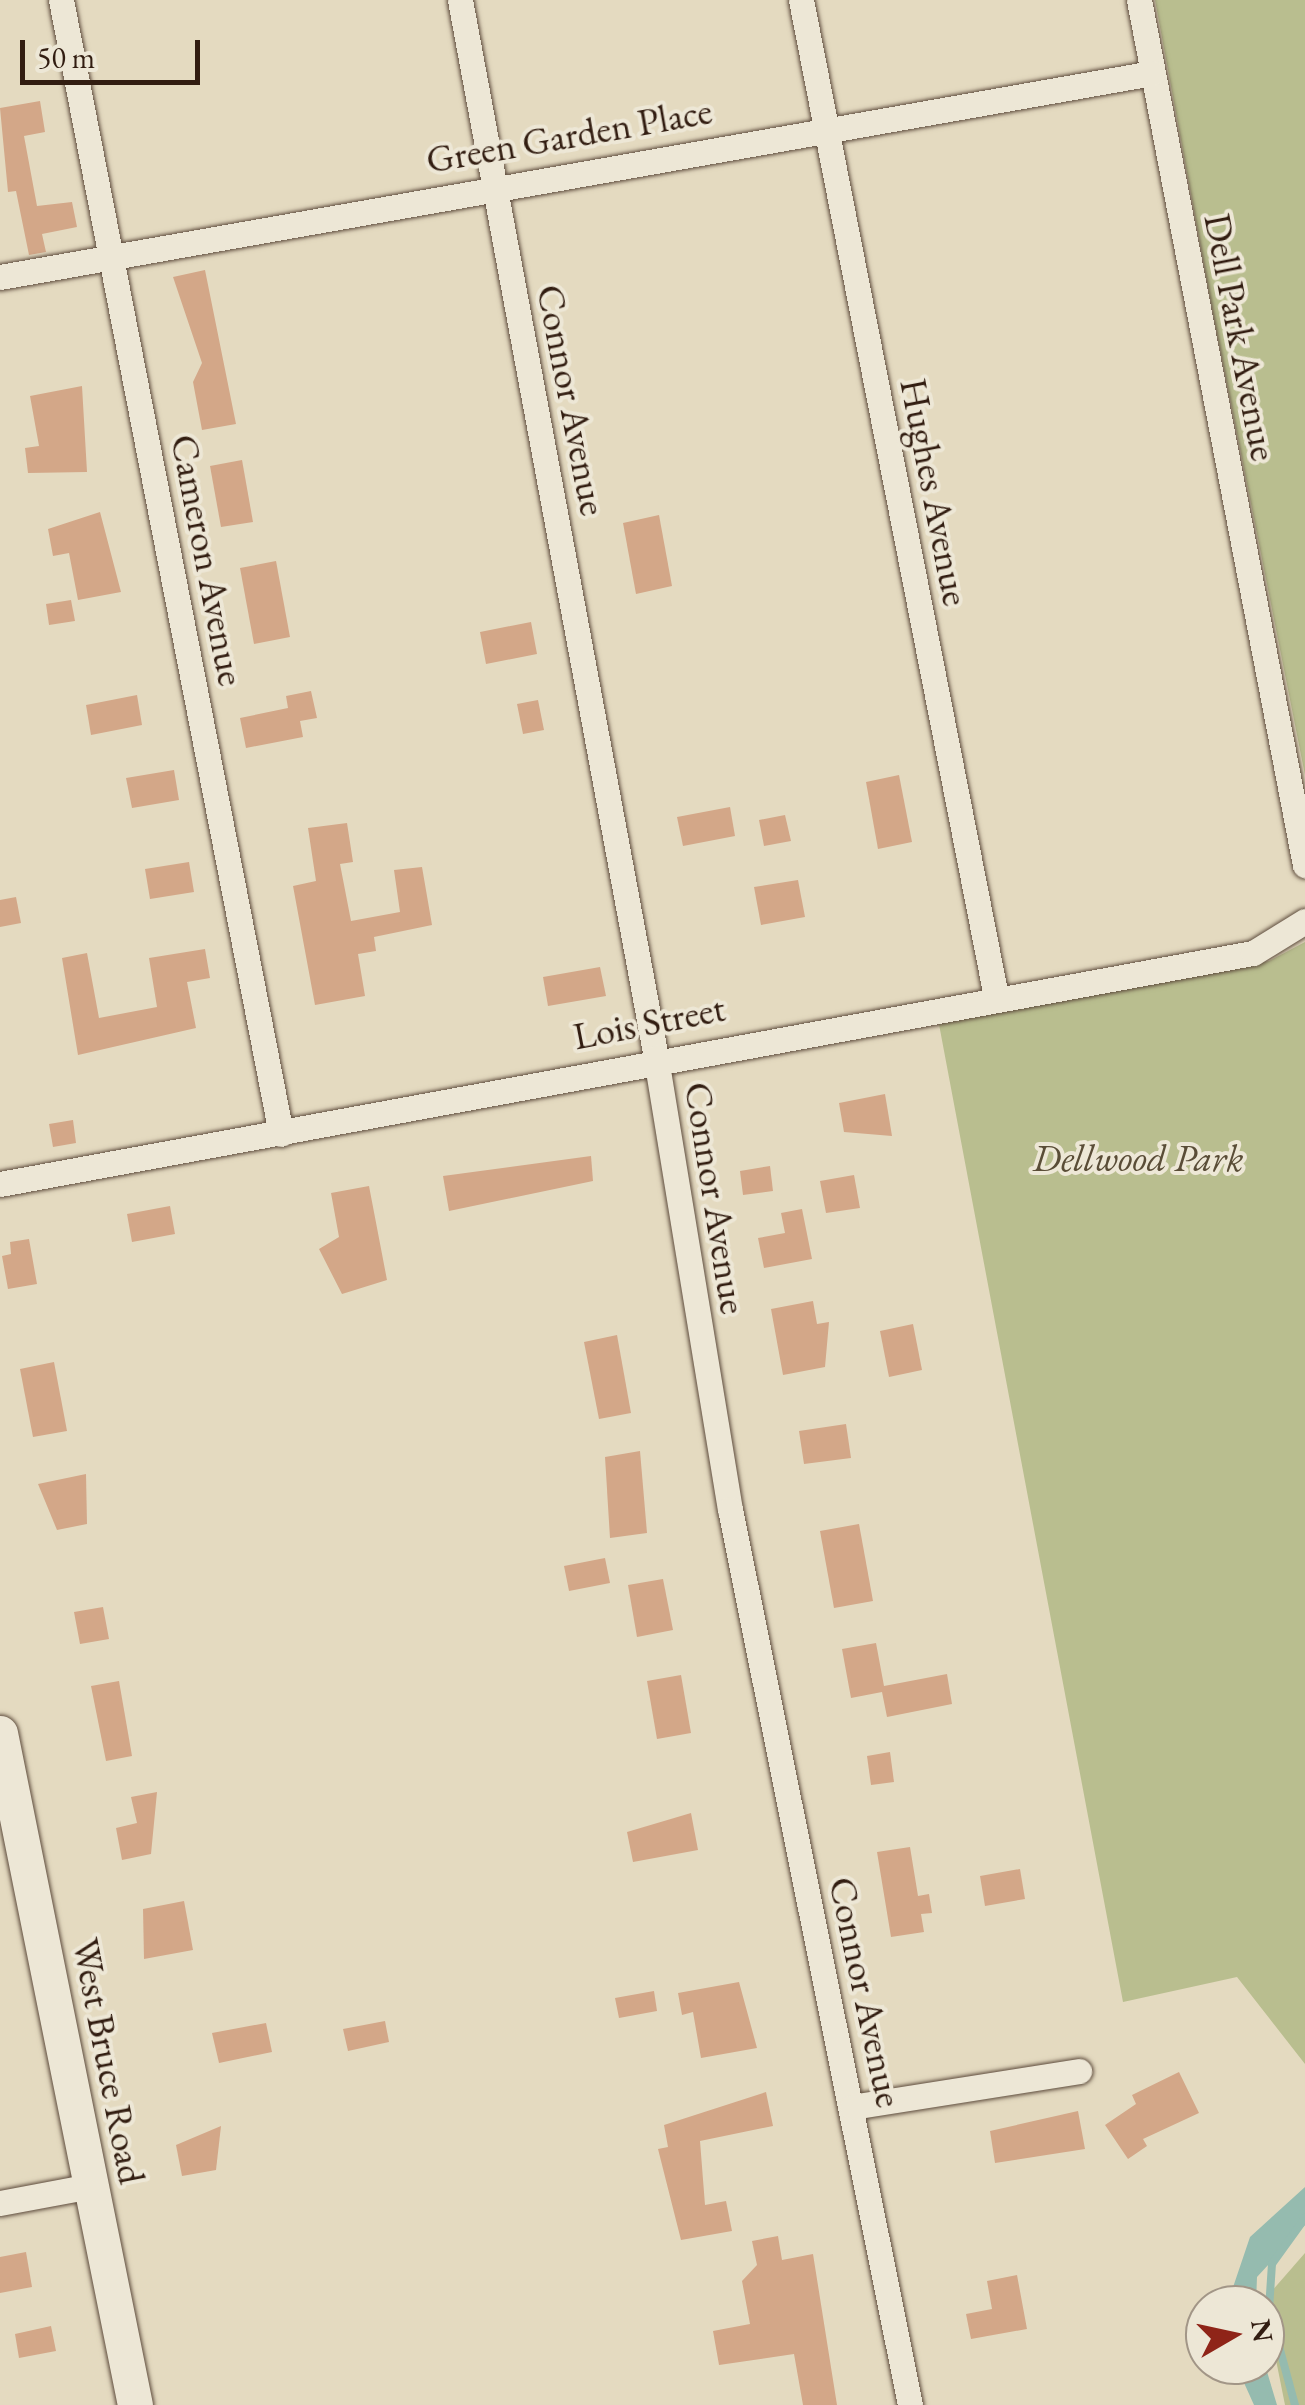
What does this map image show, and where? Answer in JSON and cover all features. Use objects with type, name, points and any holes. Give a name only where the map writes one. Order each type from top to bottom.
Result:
[{"type":"street","name":"Cameron Avenue","points":[[61,0],[280,1134]]},
{"type":"street","name":"Connor Avenue","points":[[460,0],[656,1058],[730,1509],[910,2405]]},
{"type":"street","name":"Hughes Avenue","points":[[801,0],[996,997]]},
{"type":"street","name":"Dell Park Avenue","points":[[1139,0],[1305,865]]},
{"type":"street","name":"Green Garden Place","points":[[0,277],[824,126],[1152,73]]},
{"type":"street","name":"Lois Street","points":[[0,1184],[280,1134],[656,1058],[1253,953],[1305,921]]},
{"type":"street","name":"West Bruce Road","points":[[2,1749],[135,2405]]},
{"type":"street","points":[[852,2106],[1079,2071]]},
{"type":"street","points":[[0,2203],[91,2186]]},
{"type":"green space","points":[[1155,0],[1305,0],[1305,775],[1213,313]]},
{"type":"green space","name":"Dellwood Park","points":[[1305,942],[1305,2064],[1237,1977],[1123,2002],[938,1019],[1269,961]]},
{"type":"green space","points":[[1305,2253],[1305,2405],[1285,2405],[1281,2385],[1285,2385],[1285,2285],[1277,2285]]},
{"type":"water","points":[[1305,2187],[1305,2225],[1257,2277],[1257,2285],[1234,2285],[1250,2237]]},
{"type":"water","points":[[1245,2385],[1271,2385],[1277,2405],[1254,2405]]},
{"type":"building","points":[[40,101],[45,132],[24,136],[37,206],[72,202],[77,227],[42,234],[46,252],[29,255],[16,191],[8,192],[0,108]]},
{"type":"building","points":[[205,270],[236,424],[202,430],[193,382],[202,363],[173,277]]},
{"type":"building","points":[[82,386],[87,472],[28,473],[25,448],[39,446],[30,396]]},
{"type":"building","points":[[242,460],[253,522],[221,527],[210,466]]},
{"type":"building","points":[[100,512],[121,592],[78,600],[69,553],[53,556],[48,529]]},
{"type":"building","points":[[659,515],[672,586],[636,594],[623,523]]},
{"type":"building","points":[[276,561],[290,637],[254,644],[240,568]]},
{"type":"building","points":[[71,600],[75,621],[49,625],[46,604]]},
{"type":"building","points":[[531,622],[537,654],[486,664],[480,632]]},
{"type":"building","points":[[311,691],[317,718],[300,721],[303,737],[246,748],[240,718],[288,708],[286,696]]},
{"type":"building","points":[[137,695],[142,725],[91,735],[86,705]]},
{"type":"building","points":[[538,700],[544,730],[523,734],[517,704]]},
{"type":"building","points":[[174,770],[179,800],[132,808],[126,778]]},
{"type":"building","points":[[899,775],[912,842],[878,849],[866,782]]},
{"type":"building","points":[[730,807],[735,836],[683,846],[677,817]]},
{"type":"building","points":[[785,815],[791,841],[764,846],[759,820]]},
{"type":"building","points":[[347,823],[353,862],[340,864],[351,921],[400,912],[394,870],[422,867],[432,925],[374,937],[376,951],[358,954],[365,996],[315,1005],[293,886],[316,881],[308,828]]},
{"type":"building","points":[[189,862],[194,892],[150,899],[145,869]]},
{"type":"building","points":[[798,880],[805,917],[761,925],[754,887]]},
{"type":"building","points":[[16,897],[21,923],[0,927],[0,900]]},
{"type":"building","points":[[205,949],[210,978],[187,982],[196,1028],[78,1055],[62,958],[87,953],[99,1018],[157,1007],[149,958]]},
{"type":"building","points":[[600,967],[606,996],[548,1006],[543,977]]},
{"type":"building","points":[[885,1094],[892,1136],[844,1132],[839,1103]]},
{"type":"building","points":[[73,1120],[76,1143],[53,1147],[49,1124]]},
{"type":"building","points":[[591,1156],[593,1181],[449,1211],[443,1176]]},
{"type":"building","points":[[770,1166],[773,1191],[743,1195],[740,1171]]},
{"type":"building","points":[[854,1175],[860,1208],[826,1213],[820,1181]]},
{"type":"building","points":[[369,1186],[387,1280],[342,1294],[319,1249],[339,1237],[331,1193]]},
{"type":"building","points":[[170,1206],[175,1234],[132,1242],[127,1214]]},
{"type":"building","points":[[802,1209],[812,1259],[764,1268],[758,1238],[785,1233],[781,1213]]},
{"type":"building","points":[[29,1239],[37,1284],[8,1289],[2,1256],[11,1254],[10,1242]]},
{"type":"building","points":[[813,1301],[817,1324],[829,1322],[825,1367],[783,1375],[771,1309]]},
{"type":"building","points":[[913,1324],[922,1370],[889,1377],[880,1331]]},
{"type":"building","points":[[617,1335],[631,1413],[599,1419],[584,1342]]},
{"type":"building","points":[[54,1362],[67,1431],[33,1437],[20,1369]]},
{"type":"building","points":[[846,1424],[851,1458],[804,1464],[799,1431]]},
{"type":"building","points":[[640,1451],[647,1533],[610,1538],[605,1457]]},
{"type":"building","points":[[86,1474],[87,1524],[57,1530],[38,1484]]},
{"type":"building","points":[[859,1524],[873,1601],[834,1608],[820,1531]]},
{"type":"building","points":[[605,1558],[610,1583],[569,1591],[564,1566]]},
{"type":"building","points":[[663,1579],[673,1630],[637,1637],[628,1585]]},
{"type":"building","points":[[103,1607],[109,1639],[80,1644],[74,1612]]},
{"type":"building","points":[[876,1643],[884,1686],[947,1674],[952,1704],[887,1717],[882,1692],[851,1698],[842,1649]]},
{"type":"building","points":[[681,1675],[691,1733],[657,1739],[647,1681]]},
{"type":"building","points":[[119,1681],[132,1756],[106,1761],[91,1686]]},
{"type":"building","points":[[890,1752],[894,1782],[871,1785],[867,1756]]},
{"type":"building","points":[[157,1792],[151,1854],[122,1860],[116,1828],[137,1823],[131,1797]]},
{"type":"building","points":[[691,1813],[698,1850],[633,1862],[627,1832]]},
{"type":"building","points":[[910,1847],[918,1896],[929,1894],[932,1913],[921,1914],[924,1932],[891,1937],[877,1852]]},
{"type":"building","points":[[1020,1869],[1025,1899],[985,1906],[980,1876]]},
{"type":"building","points":[[184,1901],[193,1950],[144,1959],[143,1909]]},
{"type":"building","points":[[739,1982],[757,2048],[701,2058],[693,2012],[682,2015],[678,1993]]},
{"type":"building","points":[[654,1991],[657,2011],[619,2018],[615,1998]]},
{"type":"building","points":[[385,2021],[389,2042],[348,2051],[343,2029]]},
{"type":"building","points":[[266,2023],[272,2052],[219,2063],[212,2033]]},
{"type":"building","points":[[1179,2072],[1199,2113],[1143,2139],[1147,2146],[1128,2159],[1105,2125],[1136,2104],[1132,2095]]},
{"type":"building","points":[[766,2092],[773,2126],[700,2141],[705,2205],[726,2201],[732,2231],[681,2240],[658,2149],[668,2147],[664,2125]]},
{"type":"building","points":[[1078,2111],[1085,2149],[995,2163],[990,2131]]},
{"type":"building","points":[[221,2126],[216,2170],[182,2176],[176,2145]]},
{"type":"building","points":[[778,2236],[782,2260],[813,2254],[837,2405],[803,2405],[794,2354],[719,2365],[713,2331],[750,2324],[742,2281],[757,2265],[752,2241]]},
{"type":"building","points":[[26,2252],[32,2287],[0,2293],[0,2257]]},
{"type":"building","points":[[1017,2275],[1027,2329],[971,2339],[966,2314],[992,2309],[987,2281]]},
{"type":"building","points":[[51,2326],[56,2351],[19,2358],[15,2334]]},
{"type":"waterway","points":[[1295,2405],[1269,2309],[1272,2264],[1305,2218]]}]
